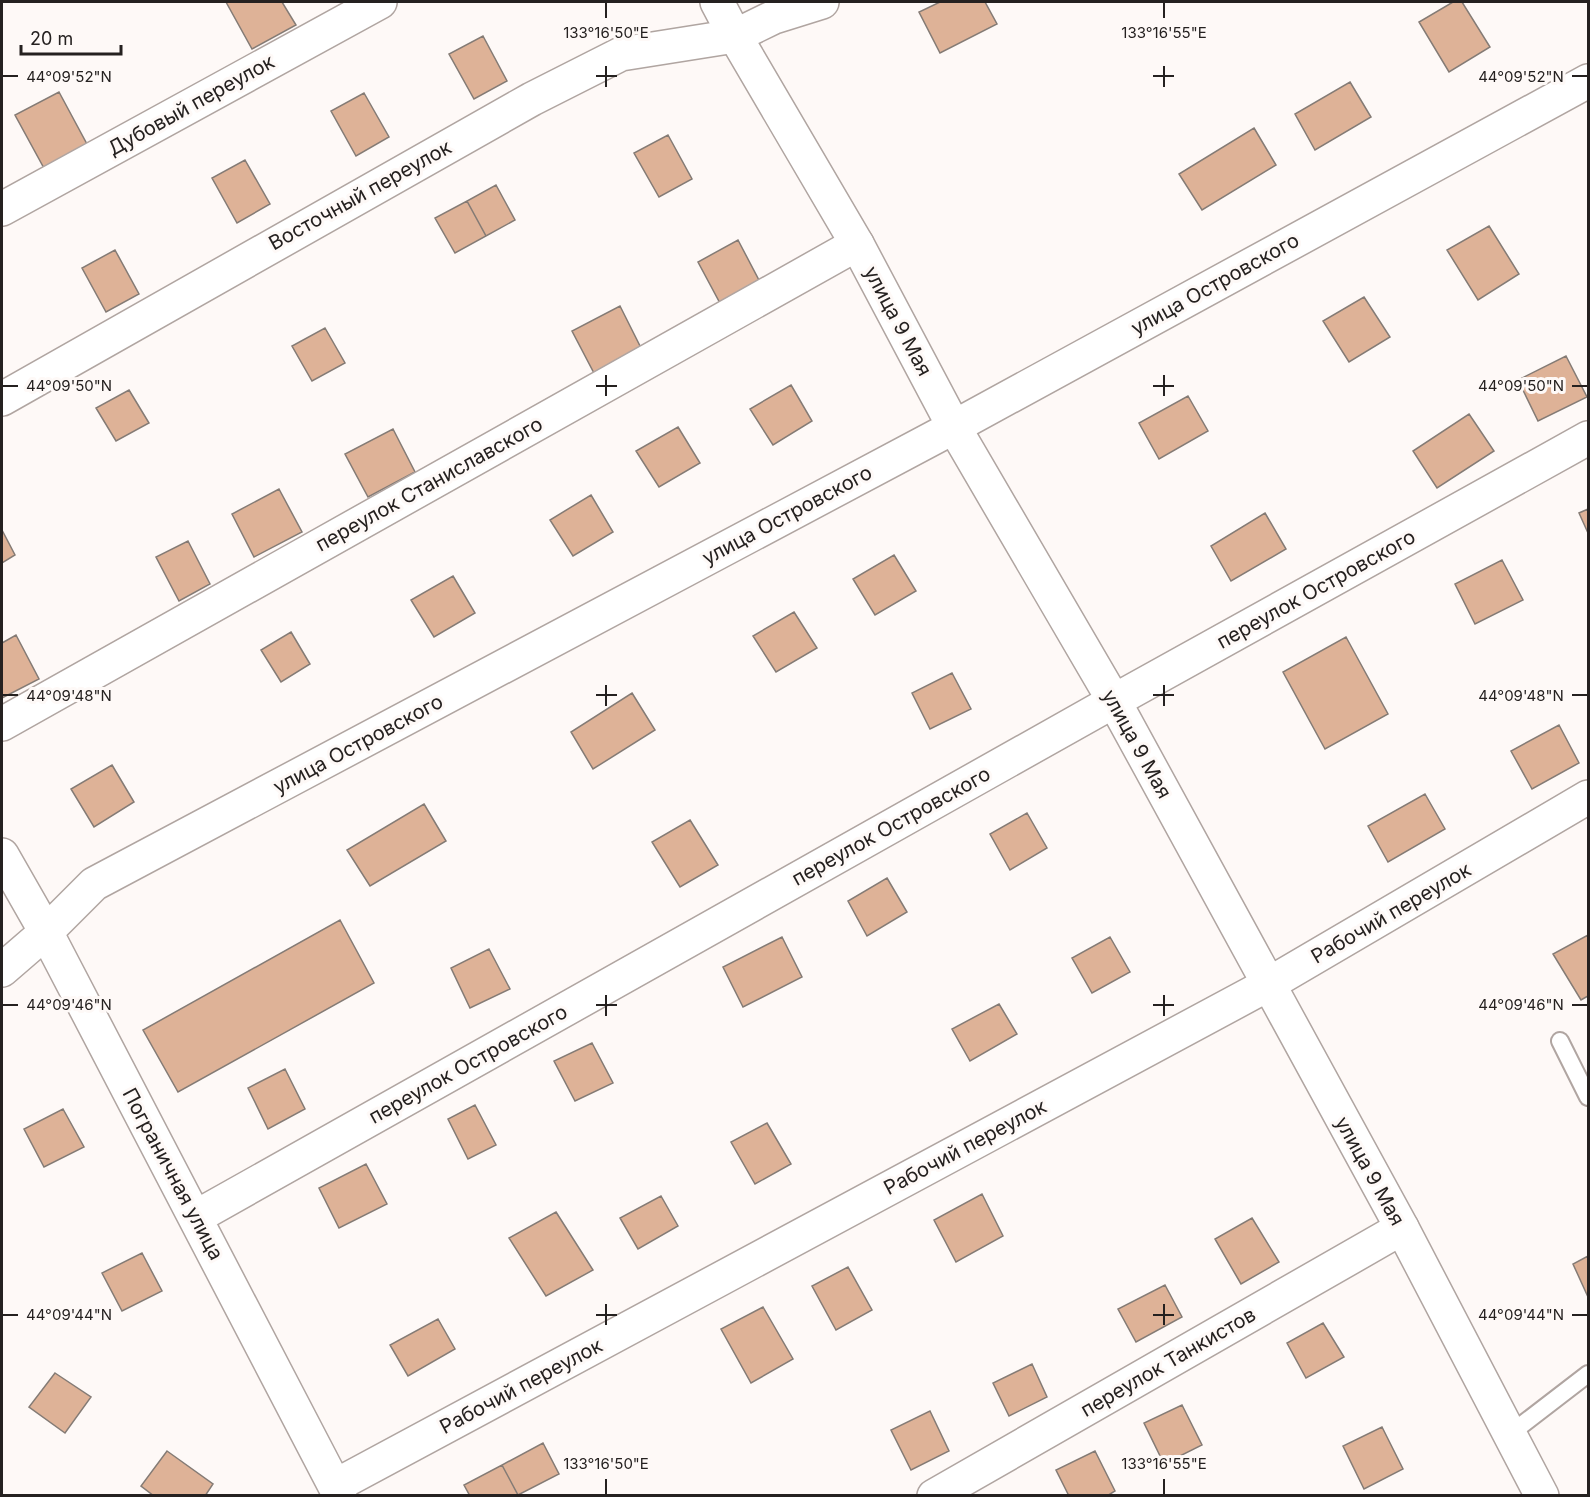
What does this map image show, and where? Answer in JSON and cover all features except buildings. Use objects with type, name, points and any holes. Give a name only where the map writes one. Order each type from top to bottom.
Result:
[{"type":"street","name":"Дубовый переулок","points":[[2,209],[380,2]]},
{"type":"street","name":"улица 9 Мая","points":[[717,2],[857,244],[954,426],[1114,701],[1402,1228],[1542,1496]]},
{"type":"street","name":"Восточный переулок","points":[[2,399],[522,105],[621,54],[735,36],[774,17],[822,2]]},
{"type":"street","name":"улица Островского","points":[[2,970],[46,932],[94,884],[954,426],[1588,81]]},
{"type":"street","name":"переулок Станиславского","points":[[2,724],[857,244]]},
{"type":"street","name":"переулок Островского","points":[[196,1217],[1114,701],[1588,438]]},
{"type":"street","name":"Рабочий переулок","points":[[338,1491],[1269,984],[1588,797]]},
{"type":"street","name":"Пограничная улица","points":[[2,855],[46,932],[338,1491]]},
{"type":"street","name":"переулок Танкистов","points":[[934,1496],[1402,1228]]},
{"type":"lane","points":[[1560,1041],[1588,1097]]},
{"type":"lane","points":[[1510,1434],[1588,1374]]}]
